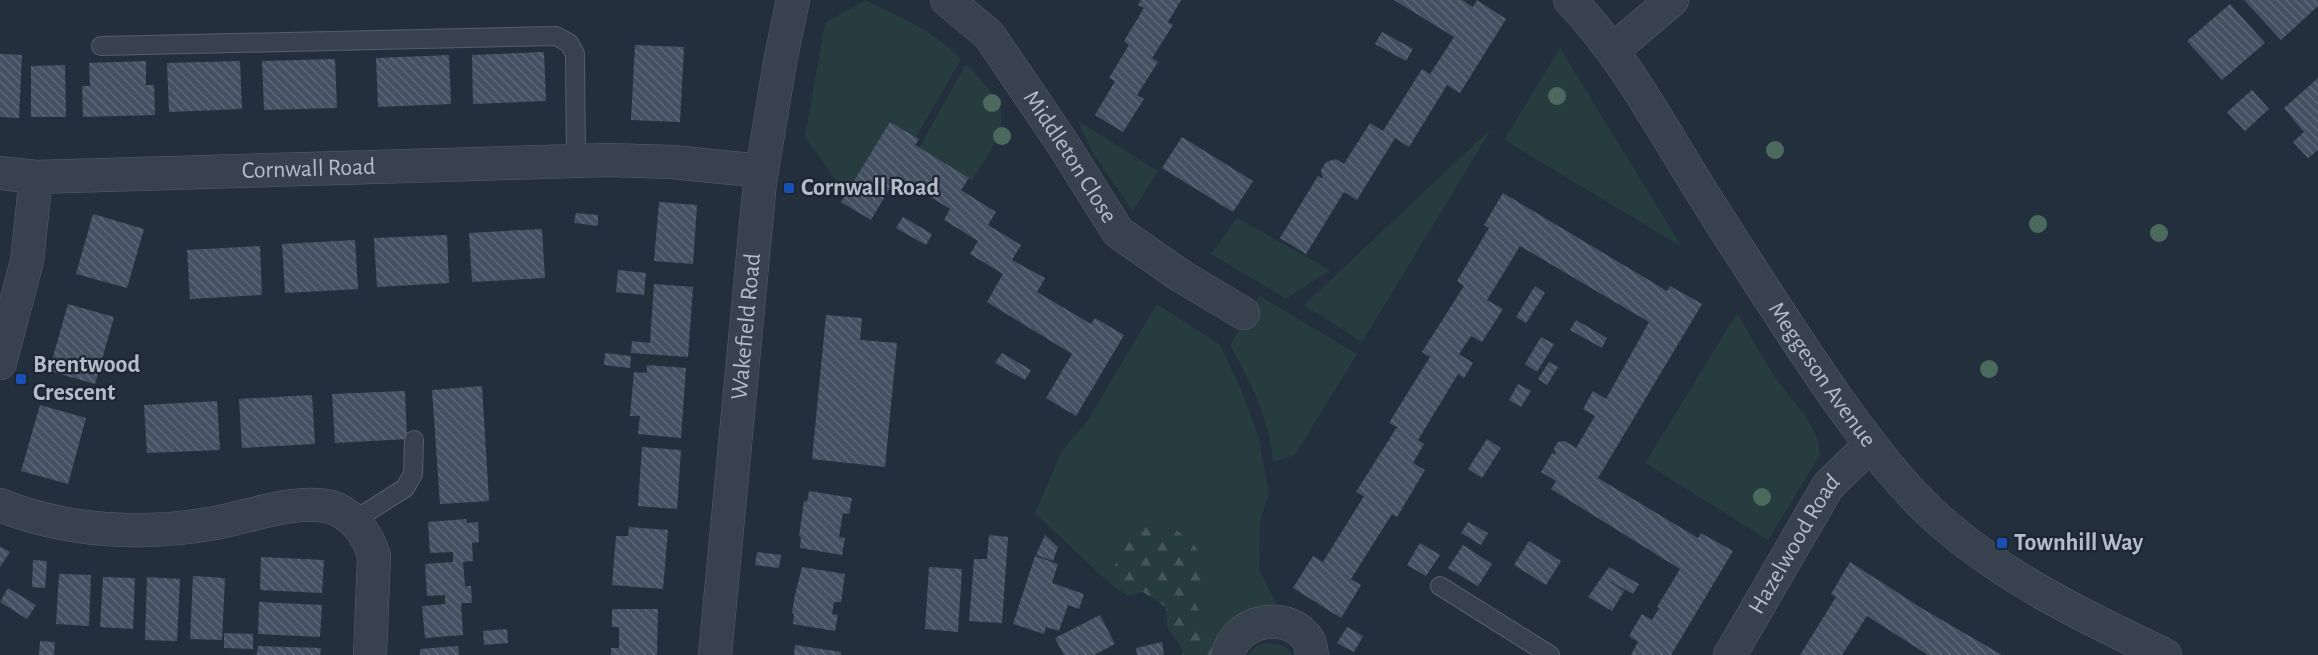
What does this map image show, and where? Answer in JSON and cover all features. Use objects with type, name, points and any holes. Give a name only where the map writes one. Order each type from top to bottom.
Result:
[{"type":"street","name":"Wakefield Road","points":[[715,655],[762,171],[793,0]]},
{"type":"street","name":"Middleton Close","points":[[947,0],[989,35],[1061,141],[1118,232],[1181,276],[1243,313]]},
{"type":"street","name":"Meggeson Avenue","points":[[1570,0],[1613,50],[1792,335],[1870,445],[1945,526],[2007,573],[2052,599],[2165,655]]},
{"type":"street","points":[[1613,50],[1672,0]]},
{"type":"street","name":"Cornwall Road","points":[[0,173],[36,177],[576,161],[672,162],[762,171]]},
{"type":"street","points":[[0,363],[27,261],[36,177]]},
{"type":"street","name":"Hazelwood Road","points":[[1730,655],[1828,486],[1870,445]]},
{"type":"street","points":[[0,505],[26,516],[75,526],[134,530],[187,527],[287,507],[313,505],[332,507],[353,521],[370,542],[374,556],[370,655]]},
{"type":"street","points":[[1228,655],[1236,636],[1251,627],[1269,621],[1293,625],[1309,641],[1312,655]]},
{"type":"lane","points":[[102,46],[556,36],[569,44],[575,54],[576,161]]},
{"type":"lane","points":[[353,521],[405,488],[413,474],[414,440]]},
{"type":"lane","points":[[1440,586],[1550,655]]},
{"type":"green space","points":[[865,0],[904,18],[927,32],[961,59],[916,137],[890,122],[846,194],[805,137],[825,23]]},
{"type":"green space","points":[[1560,48],[1682,247],[1504,140]]},
{"type":"green space","points":[[966,64],[994,96],[1000,107],[1002,118],[996,140],[972,180],[919,148]]},
{"type":"green space","points":[[1078,121],[1158,171],[1133,211],[1092,152]]},
{"type":"green space","points":[[1492,128],[1362,342],[1304,305]]},
{"type":"green space","points":[[1237,218],[1330,270],[1286,299],[1211,254]]},
{"type":"green space","points":[[1260,296],[1357,354],[1295,455],[1273,462],[1263,416],[1252,387],[1230,345]]},
{"type":"green space","points":[[1157,304],[1220,345],[1241,389],[1259,439],[1269,494],[1260,522],[1259,570],[1278,606],[1258,608],[1242,615],[1216,641],[1195,603],[1198,589],[1171,526],[1145,524],[1124,544],[1108,582],[1035,513],[1062,451],[1088,420]]},
{"type":"green space","points":[[1737,313],[1774,376],[1805,416],[1817,437],[1820,455],[1768,540],[1645,463]]},
{"type":"green space","points":[[1145,524],[1171,526],[1194,544],[1211,575],[1198,589],[1195,603],[1216,641],[1217,655],[1182,655],[1183,651],[1167,626],[1166,607],[1143,592],[1128,596],[1108,582],[1124,544]]},
{"type":"green space","points":[[1267,643],[1285,646],[1293,655],[1248,655],[1258,645]]},
{"type":"building","points":[[1141,0],[1181,0],[1168,22],[1173,25],[1152,58],[1158,62],[1137,95],[1144,99],[1123,132],[1095,115],[1115,81],[1109,78],[1129,45],[1124,41],[1144,8],[1138,5]]},
{"type":"building","points":[[1394,0],[1462,0],[1473,7],[1477,0],[1506,19],[1460,93],[1447,85],[1409,147],[1395,138],[1357,200],[1344,192],[1306,254],[1280,238],[1318,176],[1323,179],[1321,170],[1326,162],[1336,159],[1344,164],[1370,123],[1383,131],[1422,69],[1430,74],[1454,37]]},
{"type":"building","points":[[2244,0],[2318,0],[2318,6],[2281,40]]},
{"type":"building","points":[[2230,4],[2265,43],[2222,80],[2187,41]]},
{"type":"building","points":[[1382,32],[1413,49],[1406,61],[1375,44]]},
{"type":"building","points":[[635,45],[684,47],[680,122],[631,120]]},
{"type":"building","points":[[544,52],[546,101],[473,104],[472,55]]},
{"type":"building","points":[[0,54],[22,55],[19,118],[0,117]]},
{"type":"building","points":[[449,55],[451,104],[378,107],[376,58]]},
{"type":"building","points":[[335,59],[337,108],[264,110],[262,61]]},
{"type":"building","points":[[146,61],[146,85],[154,85],[155,115],[83,117],[82,86],[90,86],[89,63]]},
{"type":"building","points":[[240,61],[242,109],[169,112],[167,63]]},
{"type":"building","points":[[65,65],[66,117],[31,117],[31,66]]},
{"type":"building","points":[[2318,78],[2318,150],[2308,158],[2293,142],[2304,132],[2284,108]]},
{"type":"building","points":[[2252,90],[2269,109],[2245,131],[2227,112]]},
{"type":"building","points":[[890,122],[919,139],[915,145],[969,178],[961,190],[996,212],[988,225],[1021,245],[1012,260],[1045,278],[1037,292],[1091,324],[1095,318],[1124,335],[1076,416],[1046,398],[1072,354],[987,302],[1003,274],[970,254],[978,241],[944,220],[950,209],[897,176],[871,220],[841,202]]},
{"type":"building","points":[[1182,137],[1253,181],[1233,212],[1162,168]]},
{"type":"building","points":[[1503,193],[1667,291],[1670,286],[1702,304],[1598,478],[1698,538],[1701,533],[1733,551],[1671,655],[1631,655],[1638,642],[1629,636],[1642,614],[1652,620],[1659,608],[1657,607],[1680,569],[1551,489],[1556,481],[1541,472],[1552,453],[1556,455],[1554,448],[1558,442],[1565,441],[1576,448],[1595,416],[1583,409],[1593,391],[1606,399],[1649,322],[1520,246],[1487,300],[1503,309],[1482,342],[1471,336],[1459,354],[1473,363],[1464,378],[1458,374],[1418,440],[1424,444],[1413,463],[1425,470],[1397,517],[1392,514],[1351,579],[1361,585],[1341,618],[1293,588],[1313,556],[1323,562],[1364,496],[1356,492],[1397,427],[1389,423],[1430,357],[1422,352],[1464,286],[1457,281],[1489,228],[1484,225]]},
{"type":"building","points":[[659,202],[697,205],[693,264],[654,261]]},
{"type":"building","points":[[576,213],[598,215],[598,226],[574,223]]},
{"type":"building","points":[[93,214],[144,229],[127,288],[76,274]]},
{"type":"building","points":[[903,217],[932,234],[926,245],[896,228]]},
{"type":"building","points":[[542,229],[545,278],[472,282],[469,233]]},
{"type":"building","points":[[447,235],[449,283],[377,287],[374,238]]},
{"type":"building","points":[[355,240],[358,289],[285,293],[282,244]]},
{"type":"building","points":[[260,246],[262,295],[190,299],[187,250]]},
{"type":"building","points":[[618,270],[646,273],[644,295],[616,292]]},
{"type":"building","points":[[654,284],[693,287],[688,357],[631,353],[632,341],[650,343]]},
{"type":"building","points":[[1535,286],[1545,293],[1526,323],[1516,317]]},
{"type":"building","points":[[68,304],[114,317],[95,384],[49,371]]},
{"type":"building","points":[[826,315],[862,318],[860,340],[897,343],[885,467],[812,459]]},
{"type":"building","points":[[1576,320],[1607,338],[1602,348],[1570,330]]},
{"type":"building","points":[[1541,337],[1554,344],[1537,372],[1525,364]]},
{"type":"building","points":[[605,353],[631,356],[630,368],[604,365]]},
{"type":"building","points":[[1002,353],[1031,370],[1025,380],[995,363]]},
{"type":"building","points":[[1549,362],[1558,367],[1547,385],[1538,379]]},
{"type":"building","points":[[647,365],[686,368],[681,438],[638,434],[640,416],[630,416],[634,372],[647,373]]},
{"type":"building","points":[[1518,384],[1531,391],[1521,407],[1509,400]]},
{"type":"building","points":[[482,386],[489,501],[440,504],[432,390]]},
{"type":"building","points":[[405,391],[407,439],[335,443],[332,394]]},
{"type":"building","points":[[312,395],[315,444],[242,448],[239,399]]},
{"type":"building","points":[[217,401],[220,450],[147,453],[144,405]]},
{"type":"building","points":[[40,405],[86,418],[68,484],[21,471]]},
{"type":"building","points":[[1487,439],[1501,448],[1482,478],[1468,469]]},
{"type":"building","points":[[642,447],[681,450],[677,509],[638,506]]},
{"type":"building","points":[[809,491],[852,498],[849,514],[843,513],[839,537],[845,538],[842,555],[800,548],[801,537],[799,536],[804,501],[807,502]]},
{"type":"building","points":[[466,519],[467,523],[478,522],[479,542],[472,543],[473,561],[463,562],[465,586],[471,586],[472,603],[461,603],[463,635],[425,638],[422,606],[445,604],[445,595],[427,596],[425,564],[453,562],[453,552],[430,553],[428,522]]},
{"type":"building","points":[[1468,522],[1488,533],[1481,545],[1461,533]]},
{"type":"building","points":[[629,527],[668,530],[663,589],[612,585],[616,536],[628,536]]},
{"type":"building","points":[[989,535],[1008,537],[1002,623],[969,621],[974,559],[987,559]]},
{"type":"building","points":[[1045,535],[1058,547],[1053,561],[1036,555]]},
{"type":"building","points":[[1529,541],[1561,561],[1546,585],[1514,565]]},
{"type":"building","points":[[1420,543],[1440,555],[1426,576],[1407,565]]},
{"type":"building","points":[[1463,545],[1492,564],[1478,586],[1448,568]]},
{"type":"building","points":[[0,546],[10,552],[0,567]]},
{"type":"building","points":[[757,552],[781,555],[779,568],[755,565]]},
{"type":"building","points":[[1035,556],[1058,564],[1052,583],[1084,594],[1079,609],[1068,605],[1059,631],[1046,627],[1044,634],[1013,624]]},
{"type":"building","points":[[261,557],[324,560],[322,593],[260,590]]},
{"type":"building","points":[[33,560],[47,561],[45,588],[32,587]]},
{"type":"building","points":[[1850,562],[1923,609],[2002,655],[1928,655],[1867,616],[1842,655],[1800,655],[1836,597],[1831,594]]},
{"type":"building","points":[[802,567],[845,574],[841,602],[834,602],[832,614],[838,615],[835,631],[793,624],[794,613],[792,613]]},
{"type":"building","points":[[929,567],[962,569],[958,632],[925,629]]},
{"type":"building","points":[[1609,567],[1639,584],[1633,594],[1604,578],[1624,591],[1612,611],[1588,597]]},
{"type":"building","points":[[59,574],[91,575],[89,626],[56,624]]},
{"type":"building","points":[[193,576],[225,578],[222,640],[190,639]]},
{"type":"building","points":[[103,577],[135,578],[133,629],[100,627]]},
{"type":"building","points":[[147,577],[180,579],[177,641],[145,640]]},
{"type":"building","points":[[8,588],[36,605],[27,619],[0,602]]},
{"type":"building","points":[[259,602],[322,605],[320,637],[258,634]]},
{"type":"building","points":[[612,609],[658,609],[657,655],[611,655],[611,648],[619,648],[619,627],[612,627]]},
{"type":"building","points":[[1100,615],[1115,644],[1094,655],[1064,655],[1055,638]]},
{"type":"building","points":[[1347,627],[1363,636],[1354,652],[1337,643]]},
{"type":"building","points":[[507,629],[508,643],[484,645],[483,631]]},
{"type":"building","points":[[224,633],[253,634],[253,649],[224,648]]},
{"type":"building","points":[[40,641],[55,642],[54,655],[39,655]]},
{"type":"building","points":[[1162,642],[1164,655],[1137,655],[1136,648]]},
{"type":"building","points":[[795,645],[841,652],[841,655],[794,655]]},
{"type":"building","points":[[258,646],[321,648],[320,655],[257,655]]},
{"type":"building","points":[[458,646],[459,655],[420,655],[420,649]]},
{"type":"place","name":"Cornwall Road","points":[[789,188]]},
{"type":"place","name":"Brentwood Crescent","points":[[21,379]]},
{"type":"place","name":"Townhill Way","points":[[2002,543]]}]
